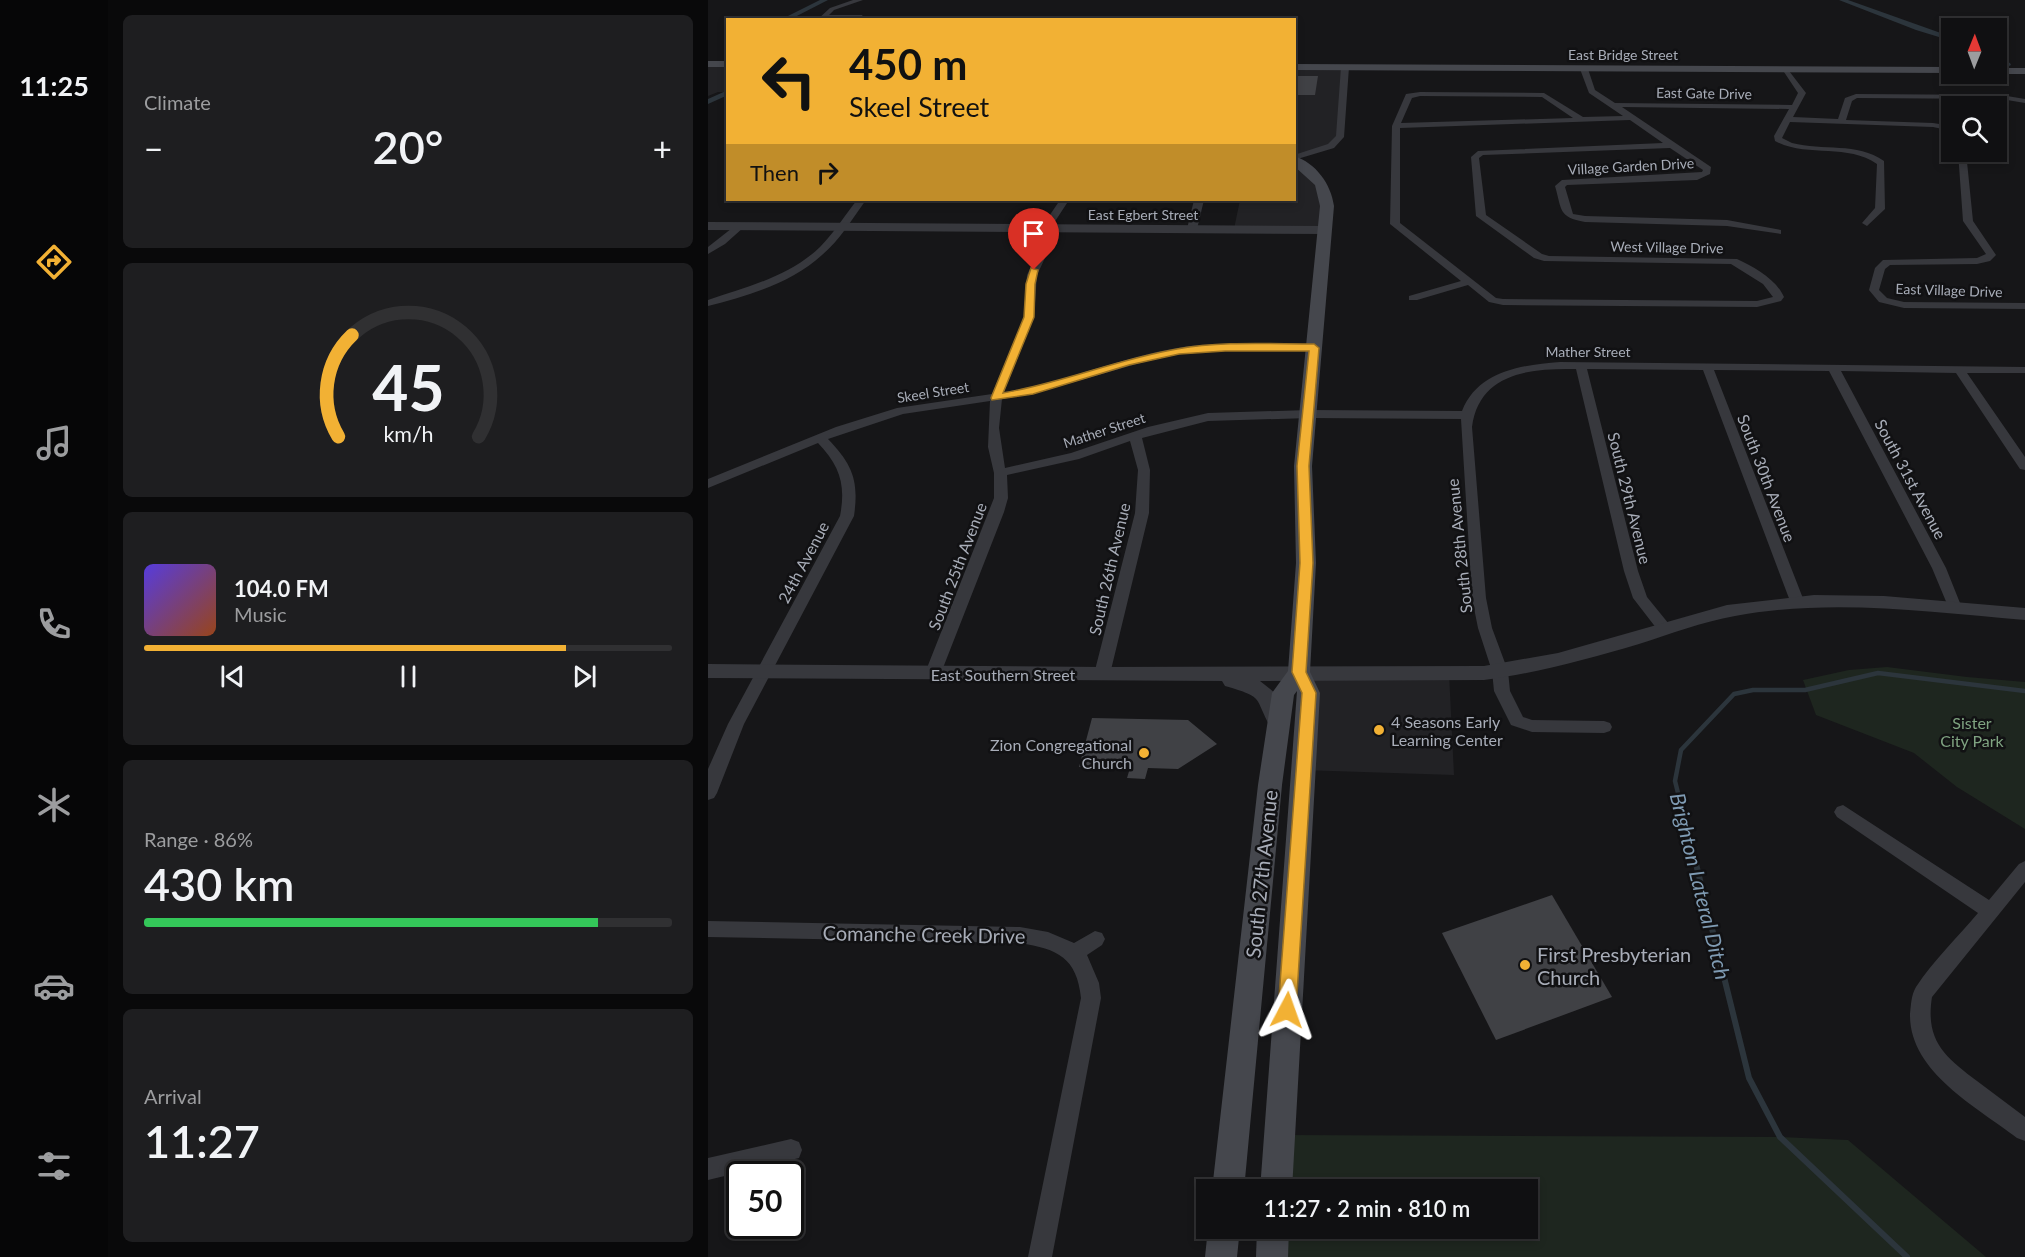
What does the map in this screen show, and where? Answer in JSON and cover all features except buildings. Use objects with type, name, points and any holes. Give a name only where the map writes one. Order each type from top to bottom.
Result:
[{"type":"main road","points":[[708,64],[726,64]]},
{"type":"main road","name":"East Bridge Street","points":[[1296,67],[1941,70]]},
{"type":"main road","points":[[2007,70],[2025,71]]},
{"type":"main road","name":"South 27th Avenue","points":[[1277,1179],[1309,693],[1299,672],[1306,563],[1303,466],[1328,201],[1323,186],[1315,175],[1296,161]]},
{"type":"main road","name":"South 27th Avenue","points":[[1229,1179],[1269,793],[1283,693],[1299,672]]},
{"type":"main road","points":[[1221,1257],[1223,1239]]},
{"type":"street","points":[[822,18],[832,9],[860,0]]},
{"type":"street","points":[[822,18],[862,17]]},
{"type":"street","points":[[1296,158],[1331,146],[1340,137],[1345,67]]},
{"type":"street","name":"Village Garden Drive","points":[[1584,69],[1590,88],[1708,169],[1706,174],[1697,177],[1565,182],[1559,188],[1566,213],[1573,218],[1585,219],[1727,223],[1778,232]]},
{"type":"street","points":[[1785,69],[1802,93],[1778,136],[1781,142],[1792,146],[1865,155],[1881,164],[1880,209],[1867,223]]},
{"type":"street","name":"West Village Drive","points":[[1582,120],[1544,95],[1420,94],[1407,98],[1395,126],[1395,224],[1493,300],[1510,303],[1756,304],[1778,299],[1777,290],[1733,261],[1548,259],[1538,256],[1481,216],[1475,157],[1481,153],[1672,146]]},
{"type":"street","points":[[1841,122],[1848,100],[1856,96],[2001,96],[2025,101]]},
{"type":"street","name":"East Gate Drive","points":[[1612,105],[1795,107]]},
{"type":"street","points":[[1395,126],[1631,118]]},
{"type":"street","points":[[1787,119],[1941,127]]},
{"type":"street","name":"East Village Drive","points":[[1963,162],[1968,220],[1991,255],[1974,262],[1887,262],[1880,268],[1874,290],[1883,300],[1904,305],[2025,306]]},
{"type":"street","points":[[708,303],[774,279],[799,267],[818,254],[860,201]]},
{"type":"street","name":"South 25th Avenue","points":[[933,673],[998,512],[1001,498],[1000,473],[994,447],[993,428],[996,398],[1029,317],[1030,284],[1034,270],[1064,201]]},
{"type":"street","points":[[1192,229],[1199,201]]},
{"type":"street","name":"East Egbert Street","points":[[708,226],[1325,230]]},
{"type":"street","points":[[708,250],[722,242],[738,226]]},
{"type":"street","points":[[1413,298],[1471,281]]},
{"type":"street","name":"Skeel Street","points":[[708,484],[820,438],[901,411],[1033,391],[1127,362],[1179,351],[1225,348],[1314,348]]},
{"type":"street","name":"South 29th Avenue","points":[[1581,366],[1631,572],[1640,598],[1665,629]]},
{"type":"street","name":"Mather Street","points":[[1000,473],[1075,456],[1181,422],[1208,417],[1309,414],[1466,415],[1477,392],[1502,376],[1536,367],[1707,366],[2025,370]]},
{"type":"street","name":"South 30th Avenue","points":[[1707,366],[1797,601]]},
{"type":"street","name":"South 31st Avenue","points":[[1833,368],[1939,568],[1955,608]]},
{"type":"street","points":[[1959,369],[2025,466]]},
{"type":"street","name":"South 28th Avenue","points":[[1466,415],[1479,598],[1485,628],[1500,671],[1502,691],[1517,721],[1532,726],[1605,727]]},
{"type":"street","name":"South 26th Avenue","points":[[1102,674],[1142,513],[1144,470],[1135,436]]},
{"type":"street","name":"24th Avenue","points":[[708,793],[714,760],[847,516],[851,489],[847,471],[838,457],[820,438]]},
{"type":"street","name":"East Southern Street","points":[[708,671],[1445,674],[1500,671],[1548,663],[1741,608],[1797,601],[1863,600],[2025,614]]},
{"type":"street","points":[[1187,674],[1256,687],[1270,699],[1279,724]]},
{"type":"street","points":[[1843,812],[1990,911]]},
{"type":"street","points":[[2025,869],[1923,994],[1919,1018],[1920,1029],[1934,1059],[1945,1070],[2025,1130]]},
{"type":"street","name":"Comanche Creek Drive","points":[[708,929],[1020,935],[1048,939],[1075,953]]},
{"type":"street","points":[[1040,1257],[1090,998],[1088,975],[1075,953],[1095,939]]},
{"type":"street","points":[[708,1169],[791,1150]]},
{"type":"shaded area","points":[[708,64],[726,64],[726,92],[708,96]]},
{"type":"shaded area","points":[[1296,67],[1345,67],[1338,141],[1296,158]]},
{"type":"shaded area","points":[[1296,161],[1314,174],[1325,230],[1234,229],[1240,201],[1296,201]]},
{"type":"shaded area","name":"4 Seasons Early Learning Center","points":[[1299,672],[1449,673],[1454,775],[1302,770]]},
{"type":"green space","name":"Sister City Park","points":[[1887,667],[2025,682],[2025,829],[1957,787],[1914,753],[1816,715],[1803,680],[1849,670]]},
{"type":"green space","points":[[1279,1135],[1780,1137],[1848,1140],[1986,1257],[1273,1257],[1273,1239],[1538,1239],[1538,1179],[1277,1179]]},
{"type":"waterway","points":[[787,18],[825,0]]},
{"type":"waterway","name":"Brighton Lateral Ditch","points":[[1842,0],[1941,36]]},
{"type":"waterway","points":[[708,102],[726,93]]},
{"type":"waterway","name":"Brighton Lateral Ditch","points":[[1696,865],[1675,781],[1681,750],[1734,694],[1753,690],[1805,690],[1878,673],[2025,691]]},
{"type":"waterway","name":"Brighton Lateral Ditch","points":[[1696,864],[1749,1078],[1780,1137],[1907,1257]]},
{"type":"place","name":"4 Seasons Early Learning Center","points":[[1379,730]]},
{"type":"place","name":"Zion Congregational Church","points":[[1144,753]]},
{"type":"place","name":"First Presbyterian Church","points":[[1525,965]]},
{"type":"route","points":[[1034,270],[1030,284],[1029,317],[996,398],[1045,388],[1127,362],[1179,351],[1208,348],[1314,348],[1303,466],[1306,563],[1299,672],[1309,693],[1287,1010]]}]
